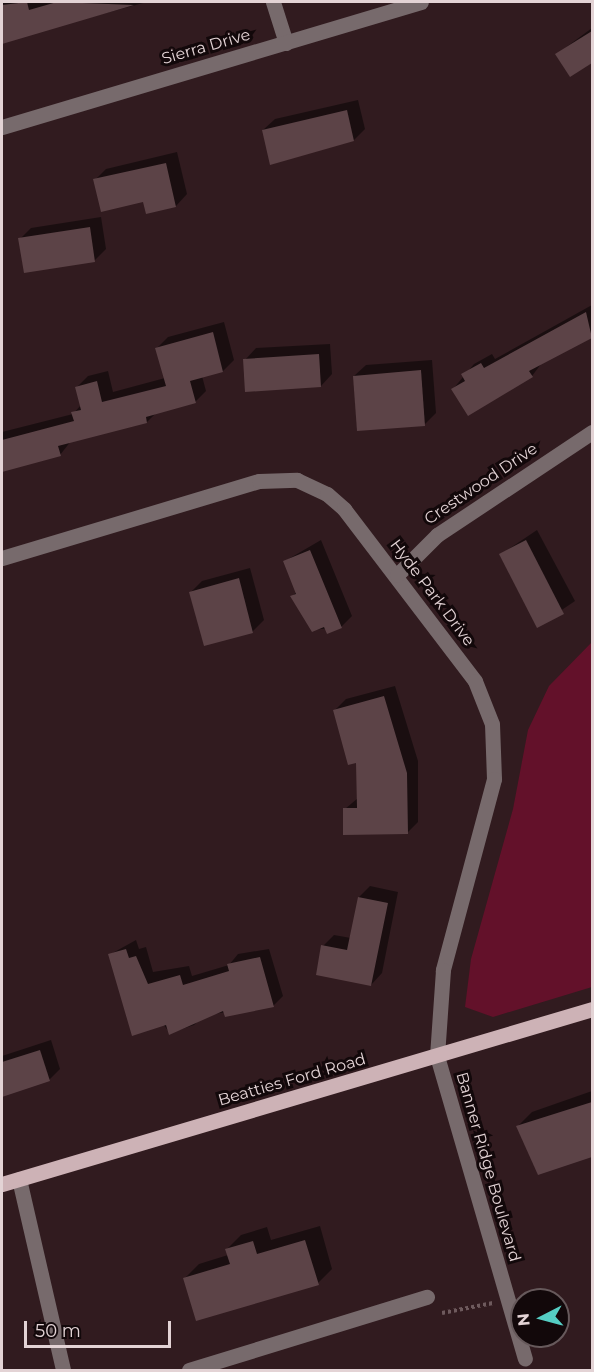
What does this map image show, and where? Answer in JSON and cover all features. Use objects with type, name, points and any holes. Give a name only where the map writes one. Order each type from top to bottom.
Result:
[{"type":"main road","name":"Beatties Ford Road","points":[[2,1184],[592,1009]]},
{"type":"street","points":[[273,2],[286,43]]},
{"type":"street","name":"Sierra Drive","points":[[2,127],[421,2]]},
{"type":"street","name":"Crestwood Drive","points":[[397,575],[437,535],[592,432]]},
{"type":"street","name":"Hyde Park Drive","points":[[2,558],[282,479],[327,494],[397,575],[475,681],[492,724],[496,756],[487,821],[438,996],[437,1056]]},
{"type":"street","name":"Banner Ridge Boulevard","points":[[437,1056],[525,1358]]},
{"type":"street","points":[[19,1179],[63,1371]]},
{"type":"street","points":[[189,1371],[428,1296]]},
{"type":"path","points":[[442,1313],[485,1305]]},
{"type":"shaded area","points":[[592,642],[592,987],[493,1017],[465,1007],[471,959],[513,809],[528,730],[549,686]]},
{"type":"building","points":[[27,2],[29,10],[57,2],[134,5],[2,44],[2,5]]},
{"type":"building","points":[[592,31],[592,63],[570,77],[555,54]]},
{"type":"building","points":[[347,110],[354,141],[270,165],[262,130]]},
{"type":"building","points":[[166,163],[176,207],[146,214],[143,202],[101,212],[93,179]]},
{"type":"building","points":[[90,227],[95,262],[24,273],[18,238]]},
{"type":"building","points":[[586,312],[592,338],[529,371],[533,377],[468,416],[451,389],[465,381],[461,374],[481,363],[484,368]]},
{"type":"building","points":[[213,332],[223,372],[190,381],[196,403],[146,417],[147,423],[58,446],[61,456],[2,472],[2,440],[74,421],[71,412],[81,410],[75,387],[97,381],[102,402],[166,386],[155,348]]},
{"type":"building","points":[[319,354],[321,387],[245,392],[243,359]]},
{"type":"building","points":[[421,370],[425,426],[357,431],[353,376]]},
{"type":"building","points":[[526,540],[564,614],[537,628],[499,554]]},
{"type":"building","points":[[310,550],[342,628],[327,634],[324,627],[312,632],[290,596],[296,594],[283,561]]},
{"type":"building","points":[[239,578],[253,633],[204,646],[189,592]]},
{"type":"building","points":[[384,696],[407,773],[408,834],[343,835],[343,808],[357,808],[356,763],[348,765],[333,710]]},
{"type":"building","points":[[358,897],[388,903],[371,986],[316,975],[321,945],[347,950]]},
{"type":"building","points":[[126,949],[129,958],[136,956],[148,984],[180,975],[183,985],[229,971],[227,964],[260,957],[274,1007],[225,1017],[223,1011],[169,1035],[166,1025],[132,1036],[108,954]]},
{"type":"building","points":[[40,1050],[50,1081],[2,1097],[2,1062]]},
{"type":"building","points":[[592,1102],[592,1157],[538,1175],[516,1126]]},
{"type":"building","points":[[305,1240],[319,1285],[196,1321],[183,1278],[230,1264],[225,1249],[253,1241],[257,1254]]}]
